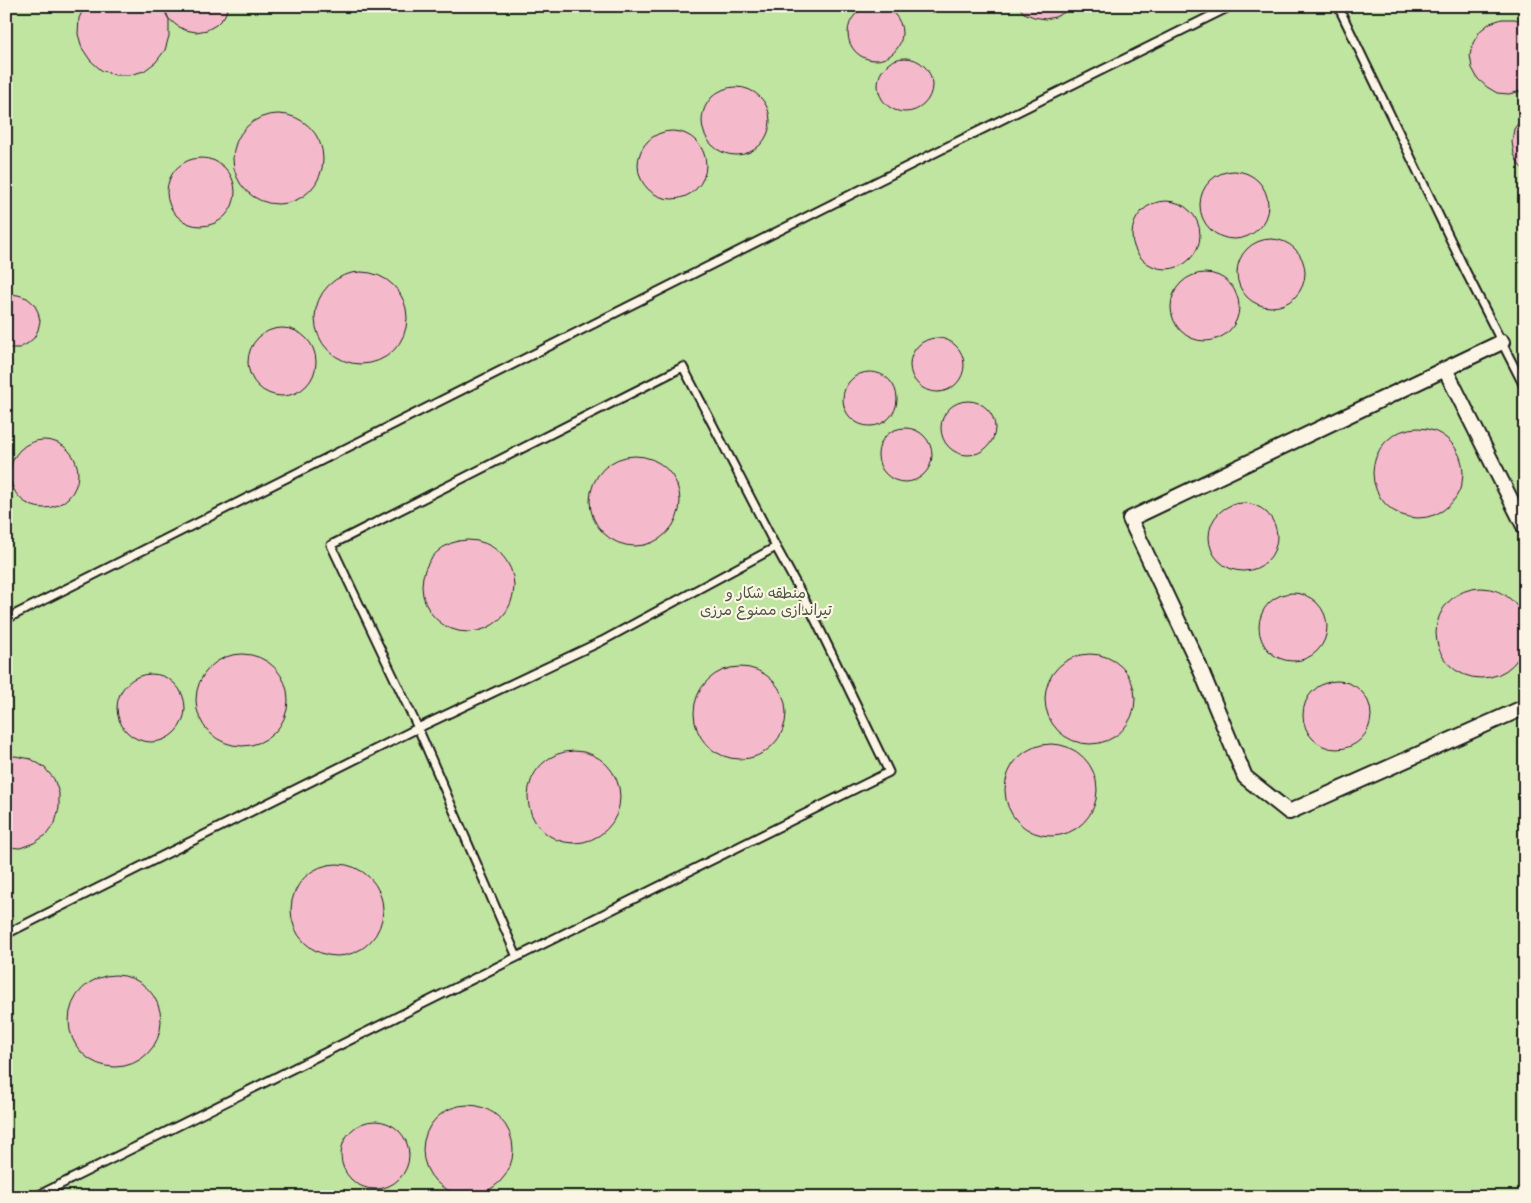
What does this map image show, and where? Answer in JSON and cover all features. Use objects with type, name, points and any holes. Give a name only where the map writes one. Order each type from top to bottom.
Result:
[{"type":"street","points":[[1502,342],[1130,519],[1197,661],[1246,777],[1289,812],[1525,707]]},
{"type":"street","points":[[1445,369],[1525,528]]},
{"type":"lane","points":[[6,619],[867,186],[1231,6]]},
{"type":"lane","points":[[1338,6],[1462,263],[1525,388]]},
{"type":"lane","points":[[36,1197],[518,957],[889,772],[812,613],[683,368],[331,545],[418,728],[518,957]]},
{"type":"lane","points":[[6,934],[418,728],[602,641],[776,547]]},
{"type":"green space","name":"منطقه شکار و تیراندازی ممنوع مرزی","points":[[6,6],[1525,6],[1525,1197],[6,1197]]},
{"type":"building","points":[[85,6],[164,6],[169,20],[169,36],[165,50],[156,62],[144,71],[130,75],[115,75],[101,70],[90,60],[82,48],[78,34],[79,18]]},
{"type":"building","points":[[162,6],[229,6],[224,17],[216,25],[207,30],[196,32],[185,30],[176,25],[168,18]]},
{"type":"building","points":[[870,6],[880,6],[890,10],[898,18],[902,33],[898,48],[890,56],[880,60],[870,60],[860,56],[852,48],[848,38],[848,28],[852,18],[860,10]]},
{"type":"building","points":[[1018,6],[1070,6],[1065,12],[1045,19],[1024,13]]},
{"type":"building","points":[[1502,19],[1515,19],[1525,22],[1525,90],[1509,94],[1497,93],[1478,79],[1472,68],[1470,55],[1473,43],[1480,31],[1490,23]]},
{"type":"building","points":[[900,58],[910,58],[920,62],[928,70],[932,85],[928,100],[920,108],[910,112],[900,112],[890,108],[882,100],[878,90],[878,80],[882,70],[890,62]]},
{"type":"building","points":[[743,87],[755,93],[764,102],[770,114],[768,134],[760,145],[743,155],[729,155],[712,145],[704,134],[702,114],[712,97],[723,89]]},
{"type":"building","points":[[269,114],[287,114],[303,121],[316,134],[323,150],[323,168],[316,184],[303,197],[287,204],[269,204],[253,197],[240,184],[233,168],[233,150],[240,134],[253,121]]},
{"type":"building","points":[[1525,114],[1525,171],[1519,165],[1514,154],[1512,142],[1514,129]]},
{"type":"building","points":[[679,131],[691,137],[700,146],[706,158],[704,178],[696,189],[679,199],[665,199],[648,189],[640,178],[638,158],[648,141],[659,133]]},
{"type":"building","points":[[208,158],[220,164],[229,173],[235,185],[233,205],[225,216],[208,226],[194,226],[177,216],[169,205],[167,185],[177,168],[188,160]]},
{"type":"building","points":[[1241,171],[1253,177],[1262,186],[1268,198],[1266,218],[1258,229],[1241,239],[1227,239],[1210,229],[1202,218],[1200,198],[1210,181],[1221,173]]},
{"type":"building","points":[[1173,201],[1185,207],[1194,216],[1200,228],[1198,248],[1190,259],[1173,269],[1159,269],[1142,259],[1134,248],[1132,228],[1142,211],[1153,203]]},
{"type":"building","points":[[1278,239],[1290,245],[1299,254],[1305,266],[1303,286],[1295,297],[1278,307],[1264,307],[1247,297],[1239,286],[1237,266],[1247,249],[1258,241]]},
{"type":"building","points":[[361,272],[378,276],[393,286],[403,301],[407,318],[403,335],[393,350],[378,360],[361,364],[344,360],[329,350],[319,335],[315,318],[319,301],[329,286],[344,276]]},
{"type":"building","points":[[1212,273],[1224,279],[1233,288],[1239,300],[1237,320],[1229,331],[1212,341],[1198,341],[1181,331],[1173,320],[1171,300],[1181,283],[1192,275]]},
{"type":"building","points":[[6,295],[27,298],[34,304],[40,321],[34,338],[19,348],[6,348]]},
{"type":"building","points":[[289,328],[301,334],[310,343],[316,355],[314,375],[306,386],[289,396],[275,396],[258,386],[250,375],[248,355],[258,338],[269,330]]},
{"type":"building","points":[[932,338],[942,338],[952,342],[960,350],[964,365],[960,380],[952,388],[942,392],[932,392],[922,388],[914,380],[910,370],[910,360],[914,350],[922,342]]},
{"type":"building","points":[[865,372],[875,372],[885,376],[893,384],[897,399],[893,414],[885,422],[875,426],[865,426],[855,422],[847,414],[843,404],[843,394],[847,384],[855,376]]},
{"type":"building","points":[[963,401],[973,401],[983,405],[991,413],[995,428],[991,443],[983,451],[973,455],[963,455],[953,451],[945,443],[941,433],[941,423],[945,413],[953,405]]},
{"type":"building","points":[[900,428],[910,428],[920,432],[928,440],[932,455],[928,470],[920,478],[910,482],[900,482],[890,478],[882,470],[878,460],[878,450],[882,440],[890,432]]},
{"type":"building","points":[[1409,428],[1427,428],[1443,435],[1456,448],[1463,464],[1463,482],[1456,498],[1443,511],[1427,518],[1409,518],[1393,511],[1380,498],[1373,482],[1373,464],[1380,448],[1393,435]]},
{"type":"building","points":[[51,440],[63,446],[72,455],[78,467],[76,487],[68,498],[51,508],[37,508],[20,498],[12,487],[10,467],[20,450],[31,442]]},
{"type":"building","points":[[626,456],[644,456],[660,463],[673,476],[680,492],[680,510],[673,526],[660,539],[644,546],[626,546],[610,539],[597,526],[590,510],[590,492],[597,476],[610,463]]},
{"type":"building","points":[[1250,503],[1262,509],[1271,518],[1277,530],[1275,550],[1267,561],[1250,571],[1236,571],[1219,561],[1211,550],[1209,530],[1219,513],[1230,505]]},
{"type":"building","points":[[468,540],[485,544],[500,554],[510,569],[514,586],[510,603],[500,618],[485,628],[468,632],[451,628],[436,618],[426,603],[422,586],[426,569],[436,554],[451,544]]},
{"type":"building","points":[[1481,588],[1498,591],[1513,601],[1523,616],[1526,633],[1523,650],[1513,665],[1498,675],[1481,678],[1464,675],[1449,665],[1439,650],[1436,633],[1439,616],[1449,601],[1464,591]]},
{"type":"building","points":[[1300,593],[1312,599],[1321,608],[1327,620],[1325,640],[1317,651],[1300,661],[1286,661],[1269,651],[1261,640],[1259,620],[1269,603],[1280,595]]},
{"type":"building","points":[[242,654],[259,658],[274,668],[284,683],[288,700],[284,717],[274,732],[259,742],[242,746],[225,742],[210,732],[200,717],[196,700],[200,683],[210,668],[225,658]]},
{"type":"building","points":[[1081,654],[1099,654],[1115,661],[1128,674],[1135,690],[1135,708],[1128,724],[1115,737],[1099,744],[1081,744],[1065,737],[1052,724],[1045,708],[1045,690],[1052,674],[1065,661]]},
{"type":"building","points":[[740,667],[757,671],[772,681],[782,696],[786,713],[782,730],[772,745],[757,755],[740,759],[723,755],[708,745],[698,730],[694,713],[698,696],[708,681],[723,671]]},
{"type":"building","points":[[158,674],[170,680],[179,689],[185,701],[183,721],[175,732],[158,742],[144,742],[127,732],[119,721],[117,701],[127,684],[138,676]]},
{"type":"building","points":[[1344,681],[1356,687],[1365,696],[1371,708],[1369,728],[1361,739],[1344,749],[1330,749],[1313,739],[1305,728],[1303,708],[1313,691],[1324,683]]},
{"type":"building","points":[[1051,744],[1068,748],[1083,758],[1093,773],[1097,790],[1093,807],[1083,822],[1068,832],[1051,836],[1034,832],[1019,822],[1009,807],[1005,790],[1009,773],[1019,758],[1034,748]]},
{"type":"building","points":[[574,751],[591,755],[606,765],[616,780],[620,797],[616,814],[606,829],[591,839],[574,843],[557,839],[542,829],[532,814],[528,797],[532,780],[542,765],[557,755]]},
{"type":"building","points":[[15,756],[31,759],[44,767],[54,779],[59,793],[59,808],[55,823],[46,835],[34,843],[20,848],[6,847],[6,757]]},
{"type":"building","points":[[337,864],[354,868],[369,878],[379,893],[383,910],[379,927],[369,942],[354,952],[337,956],[320,952],[305,942],[295,927],[291,910],[295,893],[305,878],[320,868]]},
{"type":"building","points":[[115,975],[132,979],[147,989],[157,1004],[161,1021],[157,1038],[147,1053],[132,1063],[115,1067],[98,1063],[83,1053],[73,1038],[69,1021],[73,1004],[83,989],[98,979]]},
{"type":"building","points":[[459,1105],[477,1105],[493,1112],[506,1125],[513,1141],[513,1159],[506,1175],[493,1188],[477,1195],[459,1195],[443,1188],[430,1175],[423,1159],[423,1141],[430,1125],[443,1112]]},
{"type":"building","points":[[382,1121],[394,1127],[403,1136],[409,1148],[407,1168],[399,1179],[382,1189],[368,1189],[351,1179],[343,1168],[341,1148],[351,1131],[362,1123]]}]
